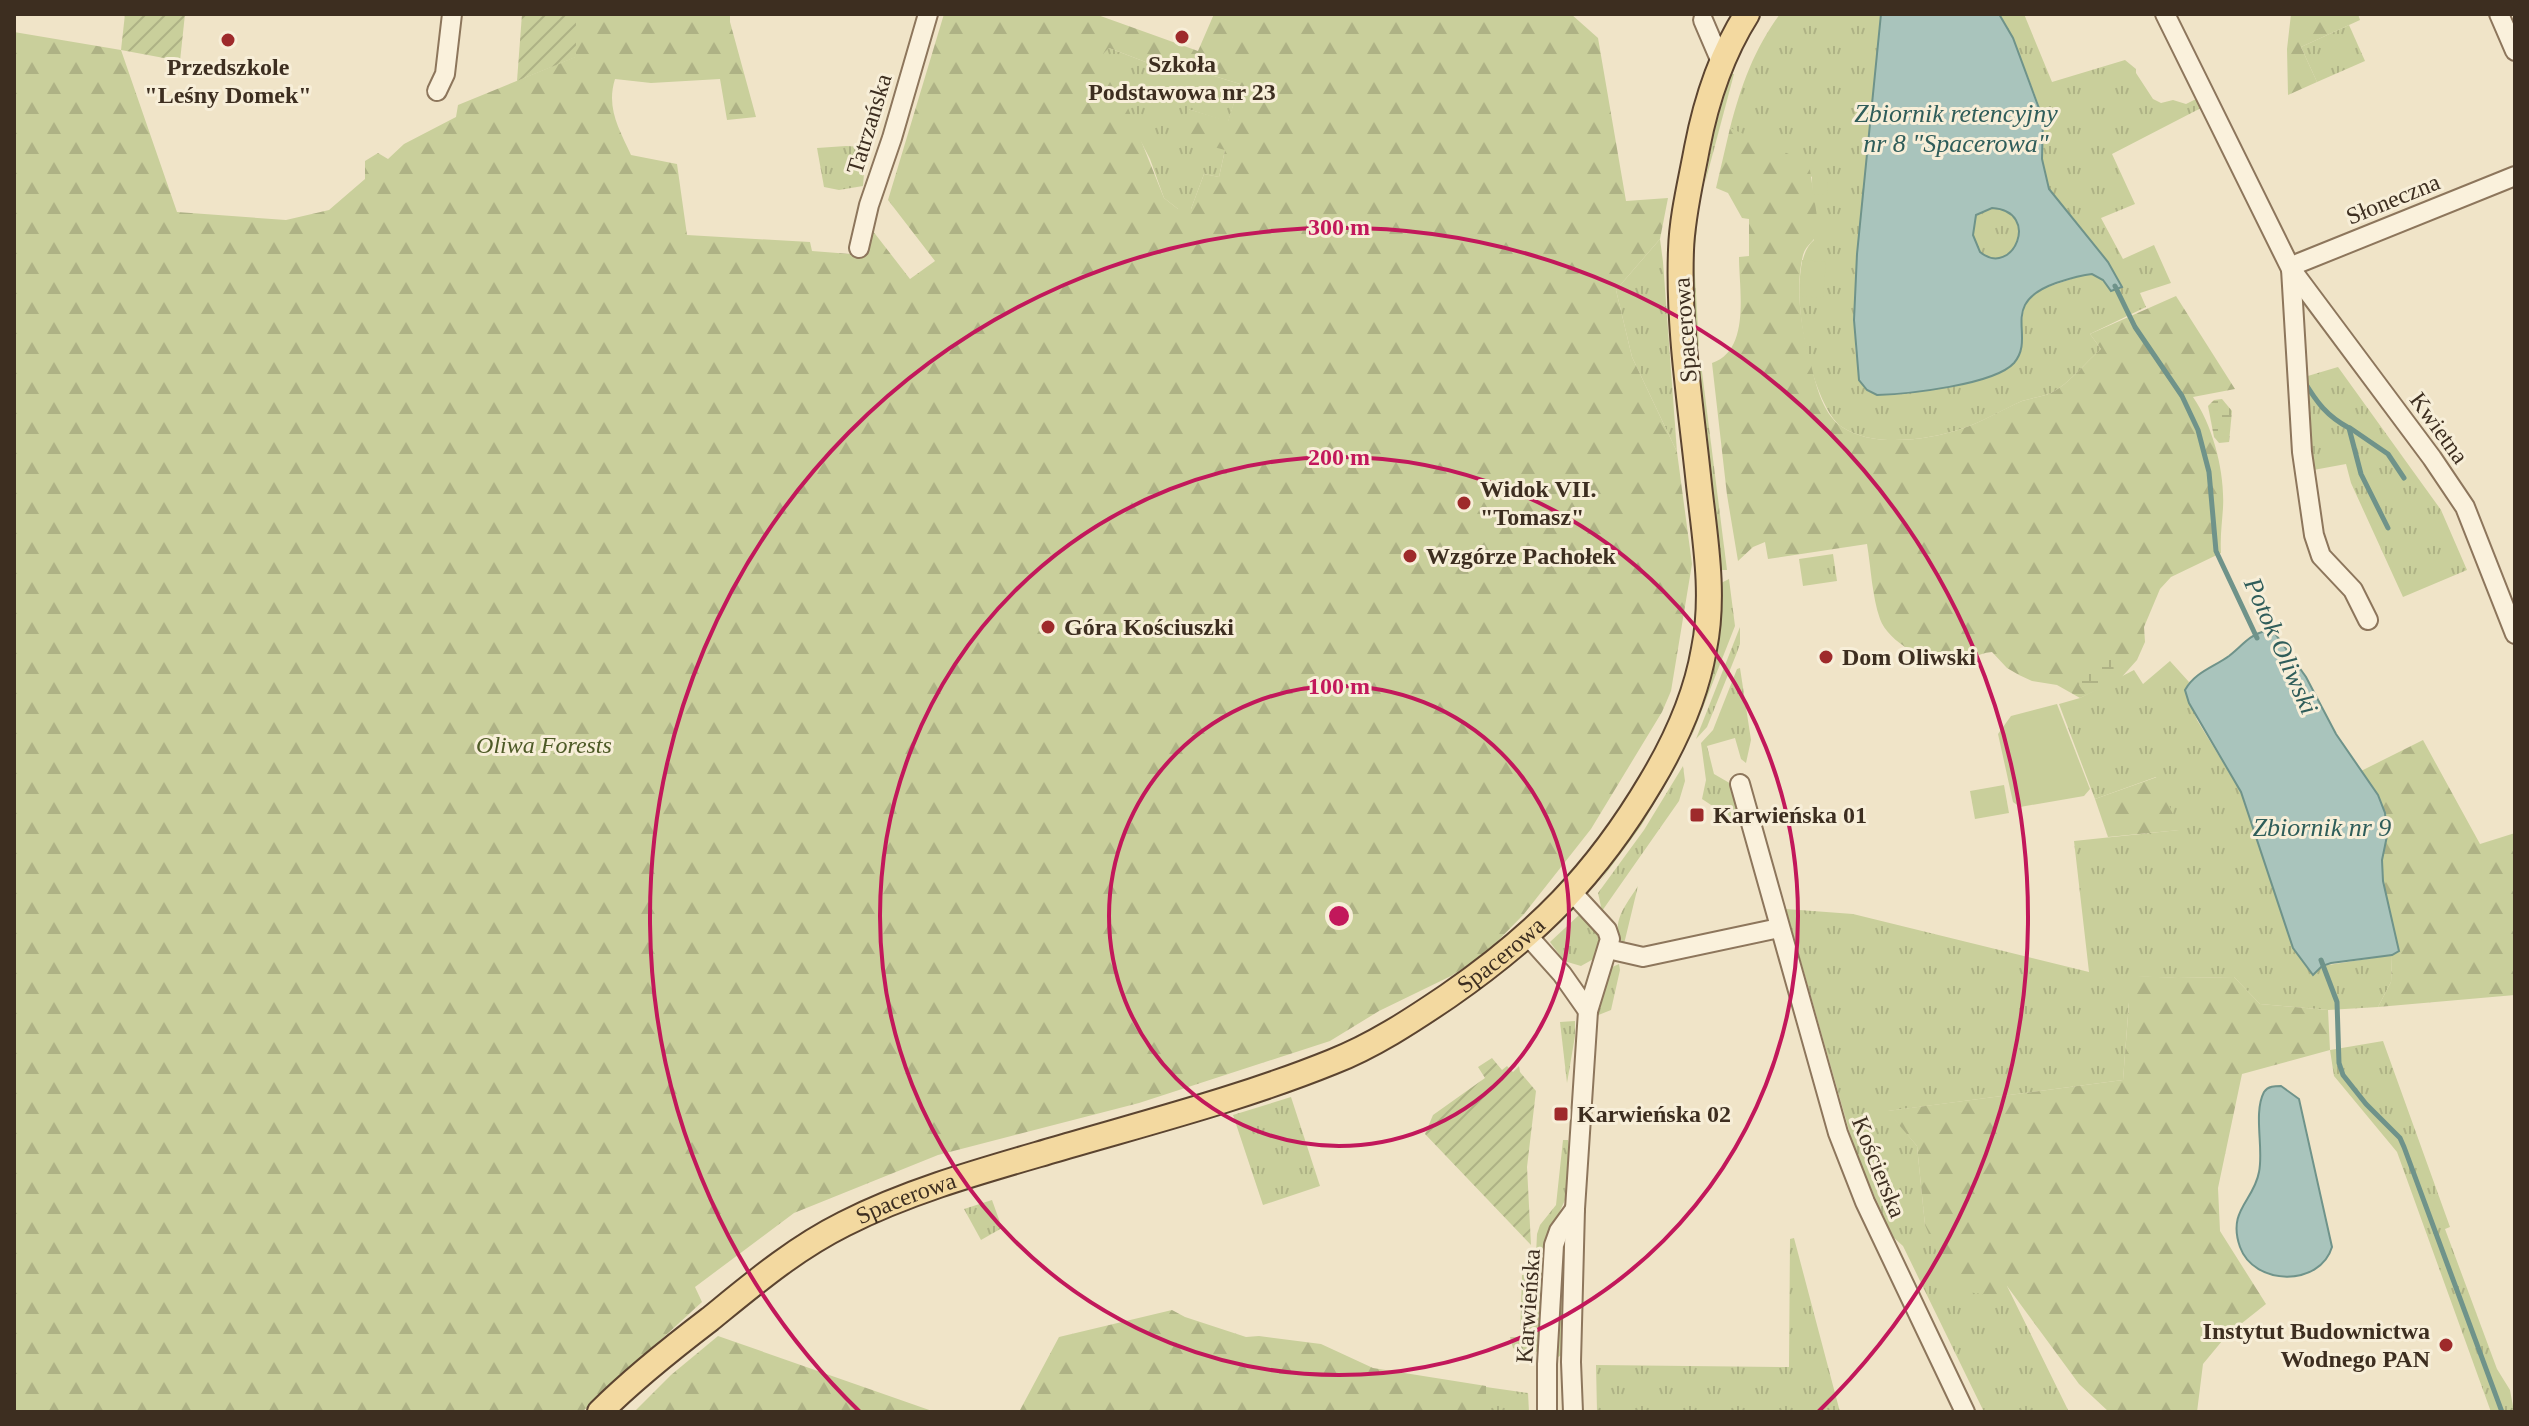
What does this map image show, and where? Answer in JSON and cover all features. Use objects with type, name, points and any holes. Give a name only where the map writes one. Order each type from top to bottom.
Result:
[{"type":"main road","name":"Spacerowa","points":[[600,1412],[655,1362],[773,1268],[844,1224],[950,1181],[1246,1093],[1334,1061],[1416,1018],[1497,962],[1572,892],[1604,852],[1662,762],[1674,740],[1705,649],[1709,578],[1681,305],[1681,246],[1701,129],[1721,62],[1747,14]]},
{"type":"street","points":[[437,91],[445,74],[452,14]]},
{"type":"street","name":"Tatrzańska","points":[[859,248],[869,205],[928,14]]},
{"type":"street","name":"Kwietna","points":[[2165,14],[2291,269],[2451,485],[2477,536],[2515,634]]},
{"type":"street","points":[[2499,14],[2515,51]]},
{"type":"street","points":[[1698,17],[1732,37]]},
{"type":"street","points":[[1698,17],[1721,62]]},
{"type":"street","name":"Słoneczna","points":[[2291,269],[2515,176]]},
{"type":"street","name":"Kwietna","points":[[2291,269],[2305,480],[2316,548],[2325,562],[2353,590],[2368,620]]},
{"type":"street","name":"Kościerska","points":[[1740,784],[1830,1108],[1849,1165],[1965,1412]]},
{"type":"street","points":[[1572,892],[1607,930],[1610,939],[1608,949],[1643,957],[1779,928]]},
{"type":"street","points":[[1528,936],[1562,974],[1588,1011]]},
{"type":"street","name":"Karwieńska","points":[[1573,1412],[1571,1362],[1575,1209],[1588,1011],[1598,972],[1608,949]]},
{"type":"street","points":[[1562,974],[1598,972]]},
{"type":"street","name":"Karwieńska","points":[[1547,1412],[1554,1245],[1559,1231],[1575,1209]]},
{"type":"green space","points":[[125,14],[185,14],[180,61],[121,50]]},
{"type":"green space","points":[[522,14],[576,14],[576,57],[517,81]]},
{"type":"green space","name":"Oliwa Forests","points":[[576,14],[730,14],[756,117],[727,120],[720,79],[651,83],[615,79],[613,109],[631,155],[677,164],[687,235],[810,242],[812,251],[863,255],[869,226],[910,279],[935,261],[888,200],[944,14],[1095,14],[1198,51],[1214,14],[1571,14],[1598,38],[1626,201],[1668,198],[1660,239],[1616,290],[1632,357],[1677,452],[1692,564],[1671,691],[1662,712],[1591,829],[1524,914],[1484,955],[1330,1041],[1139,1103],[938,1155],[794,1213],[695,1287],[702,1302],[582,1412],[14,1412],[14,32],[121,50],[177,212],[286,220],[329,210],[365,179],[365,161],[378,153],[388,159],[404,144],[456,117],[458,105],[575,57]],"holes":[[[1109,48],[1164,69],[1182,66],[1240,84],[1228,121],[1188,109],[1180,138],[1225,150],[1219,177],[1204,174],[1191,209],[1178,209],[1164,198],[1128,108],[1099,58]]]},
{"type":"green space","points":[[1780,14],[1881,14],[1857,254],[1854,320],[1856,355],[1866,390],[1877,395],[1900,394],[1995,375],[2017,359],[2024,306],[2036,291],[2086,274],[2098,276],[2109,286],[2122,287],[2108,262],[2049,189],[2042,159],[2044,133],[2038,103],[2013,38],[1999,14],[2024,14],[2052,82],[2125,60],[2136,69],[2153,99],[2161,103],[2173,100],[2186,104],[2196,99],[2201,108],[2112,154],[2135,204],[2101,218],[2123,259],[2154,245],[2171,283],[2140,293],[2146,307],[2090,334],[2101,349],[2071,379],[2051,393],[2022,401],[1969,426],[1917,439],[1869,438],[1842,427],[1830,414],[1819,392],[1810,365],[1800,305],[1804,255],[1814,240],[1812,177],[1730,128],[1749,68]]},
{"type":"green space","points":[[2291,14],[2358,14],[2360,20],[2301,47],[2317,82],[2288,95],[2287,49]]},
{"type":"green space","points":[[2349,25],[2365,61],[2317,82],[2301,47]]},
{"type":"green space","points":[[1109,48],[1164,69],[1182,66],[1240,84],[1228,122],[1188,109],[1225,150],[1219,177],[1204,174],[1191,209],[1178,209],[1164,198],[1150,159],[1098,58]]},
{"type":"green space","points":[[1731,74],[1734,74],[1705,183],[1714,131]]},
{"type":"green space","points":[[1730,128],[1798,158],[1810,170],[1819,230],[1804,251],[1801,267],[1799,293],[1804,332],[1824,405],[1835,421],[1855,434],[1901,440],[1948,433],[2022,401],[2051,393],[2071,379],[2101,349],[2090,334],[2176,296],[2235,389],[2193,397],[2212,435],[2220,465],[2223,494],[2221,553],[2171,577],[2160,589],[2144,627],[2145,642],[2137,660],[2120,679],[2080,698],[2057,685],[2032,681],[2019,675],[2007,668],[1992,652],[1951,663],[1910,650],[1891,636],[1880,619],[1867,544],[1768,559],[1765,542],[1753,547],[1738,561],[1712,363],[1724,356],[1738,332],[1741,301],[1739,257],[1749,256],[1749,219],[1742,218],[1728,193],[1716,188]]},
{"type":"green space","points":[[866,147],[863,186],[839,190],[824,187],[817,148]]},
{"type":"green space","points":[[1812,177],[1827,177],[1828,194],[1813,195]]},
{"type":"green space","points":[[1992,208],[2007,212],[2016,220],[2019,230],[2017,241],[2003,257],[1992,258],[1980,252],[1973,235],[1976,215]]},
{"type":"green space","points":[[1698,216],[1694,258],[1699,347],[1695,344],[1690,280],[1691,246]]},
{"type":"green space","points":[[1660,239],[1677,452],[1632,357],[1616,290]]},
{"type":"green space","points":[[1802,260],[1826,262],[1823,298],[1800,296]]},
{"type":"green space","points":[[1701,364],[1727,570],[1720,570],[1697,368]]},
{"type":"green space","points":[[2338,367],[2441,510],[2467,570],[2403,597],[2351,483],[2346,464],[2308,471],[2301,378]]},
{"type":"green space","points":[[2222,399],[2232,411],[2229,442],[2219,443],[2214,437],[2208,406],[2214,400]]},
{"type":"green space","points":[[1833,554],[1837,581],[1803,586],[1799,559]]},
{"type":"green space","points":[[1729,579],[1735,626],[1691,738],[1717,650],[1719,584]]},
{"type":"green space","points":[[1740,627],[1740,644],[1736,655],[1707,727],[1696,739]]},
{"type":"green space","points":[[2104,648],[2113,654],[2114,679],[2087,692],[2082,690],[2079,685],[2083,676]]},
{"type":"green space","points":[[2170,661],[2189,682],[2185,690],[2197,720],[2241,792],[2293,948],[2322,966],[2392,955],[2391,982],[2378,1007],[2328,1010],[2260,1004],[2234,977],[2100,975],[2129,1002],[2123,1080],[1888,1111],[1917,1146],[1925,1225],[2007,1286],[2069,1412],[1984,1412],[1903,1246],[1893,1237],[1856,1155],[1786,909],[1853,914],[2089,972],[2074,841],[2179,830],[2156,777],[2095,799],[2059,704],[2080,698],[2134,670],[2143,684]]},
{"type":"green space","points":[[1740,668],[1751,740],[1746,763],[1741,759],[1735,738],[1707,746],[1714,774],[1733,785],[1744,823],[1740,824],[1702,799],[1706,780],[1701,743],[1713,730]]},
{"type":"green space","points":[[2057,704],[2090,789],[2084,796],[2020,807],[2013,802],[1998,734],[2011,716]]},
{"type":"green space","points":[[2423,740],[2480,844],[2515,833],[2515,995],[2378,1007],[2391,982],[2392,955],[2399,951],[2383,881],[2382,860],[2387,836],[2368,782],[2361,771]]},
{"type":"green space","points":[[1680,760],[1641,826],[1599,883]]},
{"type":"green space","points":[[1683,766],[1685,781],[1679,801],[1602,911],[1598,893],[1644,830]]},
{"type":"green space","points":[[2157,777],[2180,830],[2108,837],[2095,799]]},
{"type":"green space","points":[[2004,785],[2009,813],[1975,819],[1970,791]]},
{"type":"green space","points":[[1638,886],[1624,944],[1618,922]]},
{"type":"green space","points":[[1579,915],[1590,923],[1601,942],[1597,957],[1581,966],[1564,961],[1550,942]]},
{"type":"green space","points":[[1619,964],[1611,1010],[1596,1016],[1610,968]]},
{"type":"green space","points":[[2098,974],[2234,977],[2260,1004],[2328,1010],[2330,1050],[2242,1074],[2218,1188],[2220,1231],[2266,1304],[2227,1335],[2203,1364],[2197,1412],[2109,1412],[2079,1384],[2007,1286],[1996,1296],[1953,1290],[1925,1225],[1917,1146],[1887,1111],[2123,1080],[2129,1003]]},
{"type":"green space","points":[[1575,1021],[1575,1036],[1567,1083],[1560,1022]]},
{"type":"green space","points":[[2383,1041],[2450,1227],[2445,1229],[2497,1369],[2510,1390],[2514,1412],[2491,1412],[2397,1152],[2334,1076],[2330,1050]]},
{"type":"green space","points":[[1492,1058],[1502,1070],[1507,1066],[1513,1072],[1519,1066],[1520,1072],[1536,1091],[1527,1167],[1531,1245],[1425,1134],[1433,1115],[1485,1078],[1478,1067]]},
{"type":"green space","points":[[1291,1097],[1320,1186],[1263,1205],[1233,1115]]},
{"type":"green space","points":[[1563,1140],[1568,1140],[1570,1189],[1554,1224],[1539,1351],[1526,1355],[1513,1348],[1510,1337],[1520,1337],[1522,1275],[1535,1275],[1537,1234],[1540,1225],[1556,1205]]},
{"type":"green space","points":[[992,1200],[1002,1228],[981,1240],[964,1209]]},
{"type":"green space","points":[[1566,1228],[1563,1354],[1555,1359],[1559,1251]]},
{"type":"green space","points":[[1794,1238],[1840,1412],[1597,1412],[1596,1365],[1789,1367],[1790,1239]]},
{"type":"green space","points":[[1172,1310],[1246,1337],[1321,1344],[1373,1368],[1486,1386],[1486,1412],[1019,1412],[1059,1337]]},
{"type":"green space","points":[[718,1336],[935,1412],[634,1412],[671,1375]]},
{"type":"green space","points":[[1486,1387],[1528,1393],[1529,1412],[1486,1412]]},
{"type":"water","name":"Zbiornik retencyjny nr 8 \"Spacerowa\"","points":[[1881,14],[1999,14],[2013,38],[2043,119],[2042,159],[2049,189],[2108,262],[2122,287],[2111,291],[2103,280],[2092,274],[2056,283],[2038,291],[2028,301],[2023,310],[2020,353],[2004,371],[1949,387],[1877,395],[1867,390],[1859,380],[1854,320],[1857,254]],"holes":[[[1992,208],[2007,212],[2016,220],[2019,230],[2017,241],[2003,257],[1992,258],[1980,252],[1973,235],[1976,215]]]},
{"type":"water","name":"Zbiornik nr 9","points":[[2265,631],[2274,632],[2306,677],[2336,734],[2378,795],[2385,813],[2387,836],[2382,860],[2383,881],[2399,951],[2392,955],[2331,963],[2322,966],[2313,975],[2293,948],[2241,792],[2189,703],[2185,690],[2194,679],[2250,638]]},
{"type":"water","points":[[2281,1086],[2299,1099],[2332,1247],[2325,1260],[2315,1269],[2287,1277],[2272,1275],[2247,1260],[2237,1234],[2239,1215],[2259,1172],[2261,1101],[2268,1089]]},
{"type":"waterway","name":"Potok Oliwski","points":[[2115,286],[2135,327],[2182,396],[2198,430],[2209,472],[2216,551],[2257,638]]},
{"type":"waterway","points":[[2304,381],[2323,408],[2349,428],[2361,474],[2388,528]]},
{"type":"waterway","points":[[2350,428],[2388,454],[2404,478]]},
{"type":"waterway","name":"Potok Oliwski","points":[[2321,960],[2337,1002],[2339,1063],[2343,1075],[2366,1104],[2400,1138],[2502,1412]]},
{"type":"place","name":"Szkoła Podstawowa nr 23","points":[[1182,37]]},
{"type":"place","name":"Przedszkole \"Leśny Domek\"","points":[[228,40]]},
{"type":"place","name":"Widok VII. \"Tomasz\"","points":[[1464,503]]},
{"type":"place","name":"Wzgórze Pachołek","points":[[1410,556]]},
{"type":"place","name":"Góra Kościuszki","points":[[1048,627]]},
{"type":"place","name":"Dom Oliwski","points":[[1826,657]]},
{"type":"place","name":"Karwieńska 01","points":[[1697,815]]},
{"type":"place","name":"Karwieńska 02","points":[[1561,1114]]},
{"type":"place","name":"Instytut Budownictwa Wodnego PAN","points":[[2446,1345]]}]
